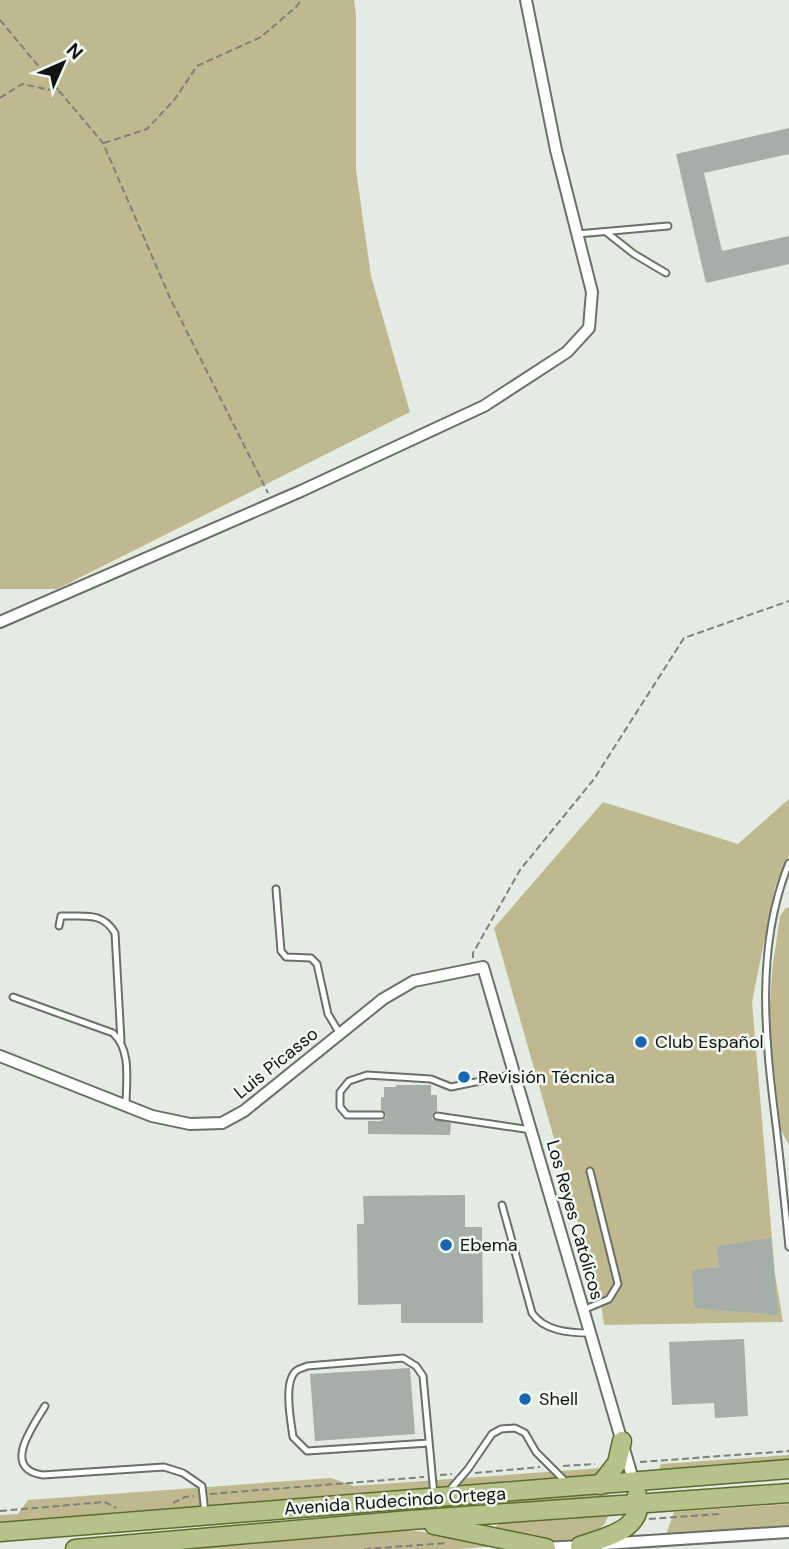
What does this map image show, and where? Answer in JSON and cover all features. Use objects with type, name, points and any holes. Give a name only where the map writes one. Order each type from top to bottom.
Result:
[{"type":"main road","points":[[600,1485],[622,1463],[622,1441]]},
{"type":"main road","name":"Avenida Rudecindo Ortega","points":[[0,1532],[789,1469]]},
{"type":"main road","points":[[634,1483],[648,1497],[666,1502]]},
{"type":"main road","points":[[634,1483],[637,1512],[634,1545]]},
{"type":"main road","name":"Avenida Rudecindo Ortega","points":[[75,1549],[211,1543],[297,1530],[410,1520],[637,1512],[666,1502],[789,1493]]},
{"type":"main road","points":[[580,1546],[621,1531],[637,1512]]},
{"type":"main road","points":[[211,1543],[228,1521],[241,1513]]},
{"type":"main road","points":[[410,1520],[546,1548]]},
{"type":"main road","points":[[249,1549],[263,1541],[297,1530]]},
{"type":"street","points":[[0,622],[272,503],[485,405],[567,352],[589,328],[592,292],[556,150],[526,0]]},
{"type":"street","name":"Luis Picasso","points":[[0,1056],[152,1116],[190,1124],[222,1123],[244,1111],[383,999],[414,981],[483,967]]},
{"type":"street","name":"Los Reyes Católicos","points":[[483,967],[622,1441]]},
{"type":"street","points":[[622,1463],[634,1483]]},
{"type":"street","points":[[526,1549],[634,1545],[789,1532]]},
{"type":"lane","points":[[577,234],[668,226]]},
{"type":"lane","points":[[606,232],[634,254],[666,273]]},
{"type":"lane","points":[[789,863],[777,896],[765,994],[767,1057],[789,1247]]},
{"type":"lane","points":[[276,889],[281,951],[286,957],[311,958],[317,964],[328,1014],[340,1034]]},
{"type":"lane","points":[[59,926],[61,916],[100,917],[109,923],[115,933],[121,1041],[125,1051],[126,1106]]},
{"type":"lane","points":[[13,997],[113,1033],[121,1041]]},
{"type":"lane","points":[[381,1115],[347,1115],[340,1107],[340,1091],[349,1081],[367,1075],[431,1079],[452,1087],[515,1074]]},
{"type":"lane","points":[[437,1116],[531,1130]]},
{"type":"lane","points":[[583,1310],[610,1299],[618,1284],[590,1171]]},
{"type":"lane","points":[[502,1205],[532,1312],[538,1322],[559,1329],[590,1333]]},
{"type":"lane","points":[[429,1443],[307,1451],[293,1437],[289,1387],[292,1378],[296,1371],[307,1366],[403,1358],[416,1366],[423,1376],[432,1476],[438,1498],[464,1474],[487,1438],[501,1429],[520,1430],[528,1437],[536,1452],[572,1487]]},
{"type":"lane","points":[[46,1406],[21,1446],[22,1461],[32,1472],[43,1475],[164,1467],[174,1469],[202,1486],[205,1515]]},
{"type":"path","points":[[103,143],[147,129],[175,99],[197,66],[261,37],[301,0]]},
{"type":"path","points":[[0,20],[103,143],[170,298],[251,456],[272,503]]},
{"type":"path","points":[[0,98],[22,84],[60,92]]},
{"type":"path","points":[[472,953],[520,870],[594,779],[684,638],[789,601]]},
{"type":"path","points":[[170,1504],[185,1497],[203,1495],[789,1451]]},
{"type":"path","points":[[0,1511],[105,1502],[116,1508]]},
{"type":"path","points":[[637,1512],[724,1514]]},
{"type":"path","points":[[365,1549],[457,1543]]},
{"type":"shaded area","points":[[0,0],[354,0],[356,170],[371,276],[410,412],[57,589],[0,589]]},
{"type":"shaded area","name":"Club Español","points":[[789,799],[789,855],[775,887],[752,1002],[775,1274],[783,1322],[604,1325],[601,1303],[494,928],[603,802],[738,844]]},
{"type":"shaded area","points":[[789,907],[789,1145],[781,1130],[769,1025],[772,971],[780,916]]},
{"type":"shaded area","points":[[789,1455],[789,1461],[658,1472],[661,1464]]},
{"type":"shaded area","points":[[602,1468],[597,1478],[418,1489],[405,1493],[0,1526],[0,1515],[18,1514],[28,1500],[331,1478],[354,1486]]},
{"type":"shaded area","points":[[606,1490],[611,1499],[400,1516],[426,1508]]},
{"type":"shaded area","points":[[789,1504],[789,1527],[666,1535],[674,1512]]},
{"type":"shaded area","points":[[610,1513],[604,1525],[586,1539],[545,1543],[456,1549],[180,1549],[402,1529],[430,1533],[495,1528],[503,1519]]},
{"type":"building","points":[[789,128],[789,154],[704,173],[722,251],[789,236],[789,264],[706,283],[676,154]]},
{"type":"building","points":[[431,1085],[431,1095],[437,1095],[437,1111],[433,1113],[432,1119],[451,1123],[450,1135],[368,1134],[368,1121],[381,1121],[386,1117],[381,1110],[384,1087]]},
{"type":"building","points":[[465,1195],[465,1227],[482,1227],[483,1323],[401,1323],[401,1304],[358,1305],[357,1224],[364,1224],[363,1196]]},
{"type":"building","points":[[771,1238],[778,1315],[694,1308],[692,1270],[719,1267],[717,1246]]},
{"type":"building","points":[[744,1339],[748,1416],[715,1418],[714,1403],[672,1405],[669,1342]]},
{"type":"building","points":[[410,1368],[415,1434],[315,1441],[310,1374]]},
{"type":"place","name":"Club Español","points":[[641,1042]]},
{"type":"place","name":"Revisión Técnica","points":[[464,1077]]},
{"type":"place","name":"Ebema","points":[[446,1245]]},
{"type":"place","name":"Shell","points":[[525,1399]]}]
